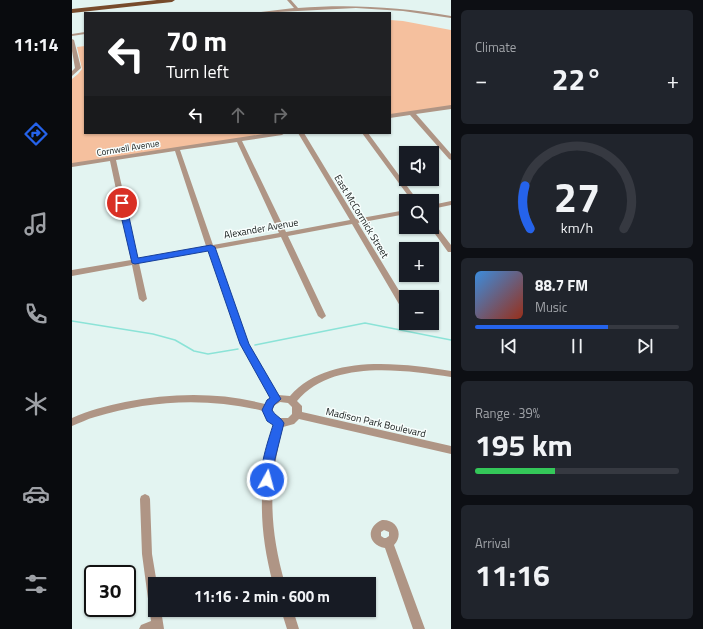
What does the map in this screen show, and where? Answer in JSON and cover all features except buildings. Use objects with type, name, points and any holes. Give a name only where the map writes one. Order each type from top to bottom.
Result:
[{"type":"main road","points":[[72,11],[172,0]]},
{"type":"street","points":[[289,0],[297,9]]},
{"type":"street","points":[[270,12],[336,6],[416,11],[451,17]]},
{"type":"street","points":[[72,35],[84,33]]},
{"type":"street","points":[[72,40],[78,68],[72,74]]},
{"type":"street","points":[[391,116],[451,107]]},
{"type":"street","points":[[412,113],[451,158]]},
{"type":"street","name":"Cornwell Avenue","points":[[72,165],[276,134]]},
{"type":"street","name":"East McCormick Street","points":[[302,134],[399,297]]},
{"type":"street","points":[[366,134],[410,194]]},
{"type":"street","points":[[239,140],[322,316]]},
{"type":"street","points":[[176,149],[245,344],[276,399]]},
{"type":"street","points":[[113,159],[143,299]]},
{"type":"street","points":[[439,206],[451,203]]},
{"type":"street","name":"Alexander Avenue","points":[[72,273],[399,213]]},
{"type":"street","points":[[439,234],[451,250]]},
{"type":"street","points":[[292,401],[304,388],[311,384],[333,374],[349,370],[393,367],[451,374]]},
{"type":"street","points":[[285,398],[292,401],[296,406],[297,415],[291,421],[279,423],[268,414],[270,403],[276,399],[285,398]]},
{"type":"street","points":[[72,422],[99,411],[132,404],[171,399],[224,399],[242,401],[268,408]]},
{"type":"street","name":"Madison Park Boulevard","points":[[297,415],[451,450]]},
{"type":"street","points":[[278,577],[270,544],[266,503],[267,471],[279,423]]},
{"type":"street","points":[[145,499],[147,554],[150,577]]},
{"type":"street","points":[[388,543],[418,629]]},
{"type":"street","points":[[145,629],[158,627],[156,617]]},
{"type":"street","points":[[289,617],[293,629]]},
{"type":"shaded area","points":[[391,20],[451,30],[451,106],[391,115]]},
{"type":"shaded area","points":[[84,46],[84,134],[268,134],[72,165],[72,79],[82,69],[77,47]]},
{"type":"waterway","points":[[72,321],[153,334],[175,340],[194,351],[208,354],[238,349]]},
{"type":"waterway","points":[[255,345],[365,323],[451,340]]},
{"type":"route","points":[[122,203],[135,262],[211,247],[236,322],[249,354],[276,399],[270,403],[267,410],[271,418],[279,423],[269,459],[267,480]]}]
